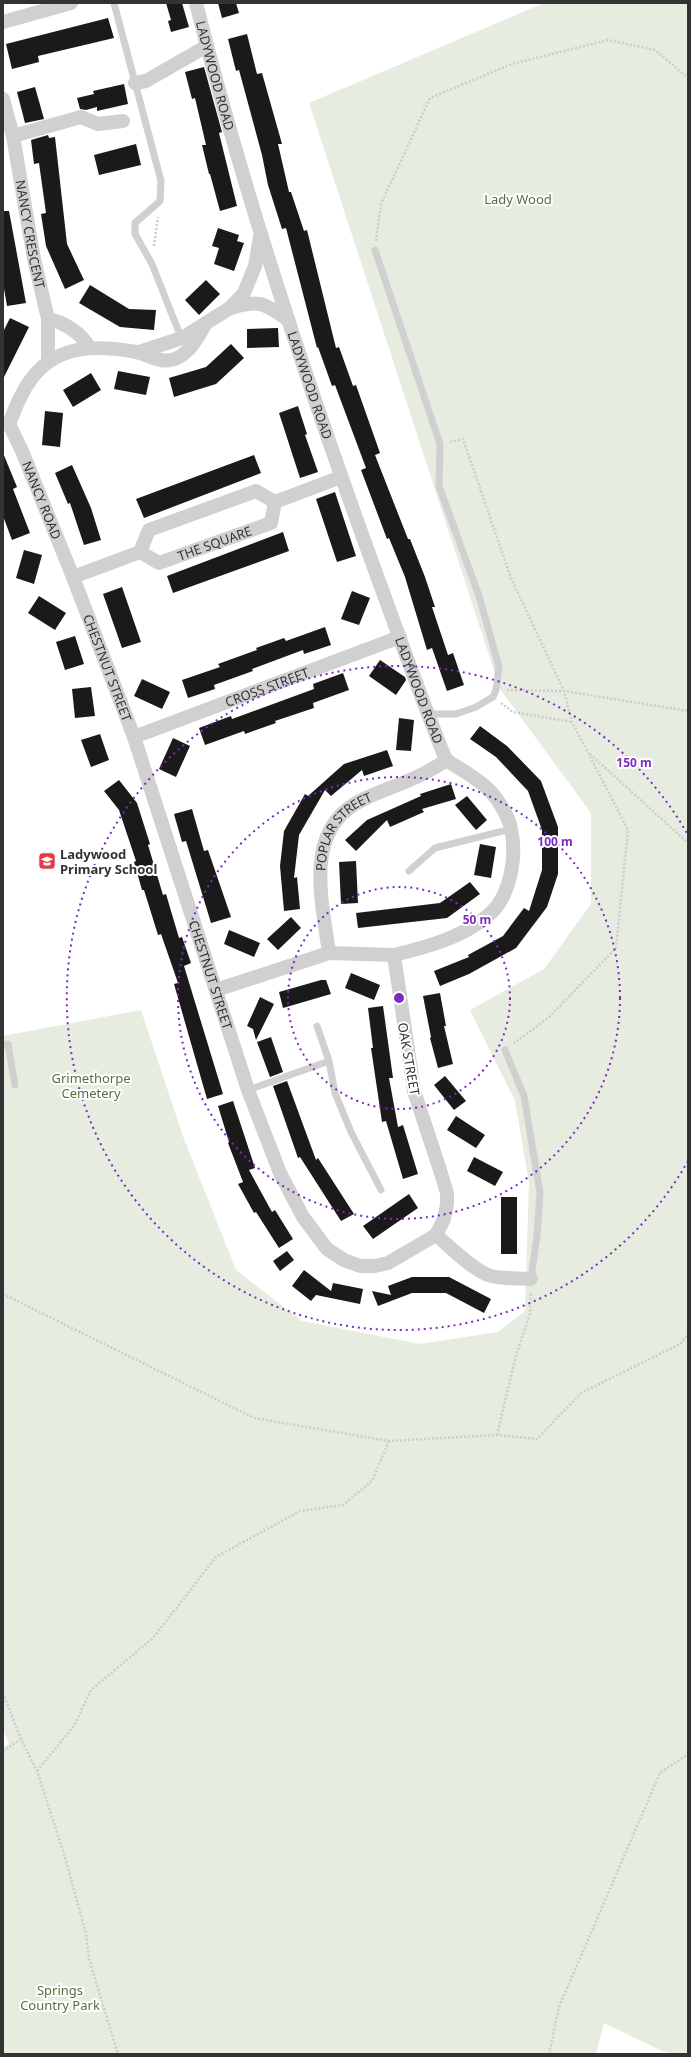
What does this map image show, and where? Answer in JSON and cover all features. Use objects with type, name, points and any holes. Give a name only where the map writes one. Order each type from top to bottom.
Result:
[{"type":"street","points":[[3,22],[70,3]]},
{"type":"street","name":"LADYWOOD ROAD","points":[[196,3],[260,234],[287,319],[341,477],[446,760]]},
{"type":"street","points":[[136,83],[146,81],[207,46]]},
{"type":"street","name":"NANCY CRESCENT","points":[[3,99],[13,136],[34,259],[48,319]]},
{"type":"street","points":[[13,136],[81,117],[98,124],[123,121]]},
{"type":"street","points":[[88,347],[84,337],[58,320],[48,319],[48,361],[68,352],[88,347],[112,348],[139,352],[158,360],[171,360],[182,356],[184,345],[206,323],[230,308],[244,293],[255,266],[260,234]]},
{"type":"street","points":[[230,308],[251,302],[268,305],[287,319]]},
{"type":"street","name":"NANCY ROAD","points":[[48,361],[21,395],[6,424],[22,451],[72,577]]},
{"type":"street","points":[[72,577],[140,552],[149,530],[256,491],[275,502],[341,477]]},
{"type":"street","name":"THE SQUARE","points":[[140,552],[159,563],[271,522],[275,502]]},
{"type":"street","name":"CHESTNUT STREET","points":[[72,577],[134,737],[248,1090],[280,1173],[303,1216],[327,1249],[344,1260],[360,1266],[375,1266],[388,1263],[436,1234]]},
{"type":"street","name":"CROSS STREET","points":[[134,737],[400,637]]},
{"type":"street","points":[[216,990],[329,953],[394,955],[423,948],[471,927],[492,912],[506,892],[513,848],[511,829],[503,809],[490,790],[446,760]]},
{"type":"street","name":"POPLAR STREET","points":[[329,953],[319,869],[323,846],[332,825],[348,808],[363,799],[431,772],[446,760]]},
{"type":"street","name":"OAK STREET","points":[[394,955],[414,1091],[447,1193],[447,1204],[444,1219],[436,1234]]},
{"type":"street","points":[[436,1234],[461,1257],[489,1275],[507,1278],[531,1279]]},
{"type":"lane","points":[[114,3],[161,181],[160,201],[135,223],[135,234],[152,264],[184,345]]},
{"type":"lane","points":[[375,250],[440,444],[439,486],[479,596],[499,667],[494,693],[476,707],[456,714],[428,714]]},
{"type":"lane","points":[[410,872],[435,848],[511,829]]},
{"type":"lane","points":[[317,1026],[329,1061],[335,1093],[351,1132],[381,1190]]},
{"type":"lane","points":[[3,1045],[8,1044],[15,1085]]},
{"type":"lane","points":[[505,1050],[524,1096],[540,1193],[537,1236],[531,1279]]},
{"type":"lane","points":[[248,1090],[329,1061]]},
{"type":"path","points":[[375,250],[381,204],[430,98],[512,64],[608,40],[655,50],[688,78]]},
{"type":"path","points":[[152,264],[160,201]]},
{"type":"path","points":[[440,444],[464,439],[511,578],[564,691],[572,722],[628,830],[616,948],[549,1017],[505,1050]]},
{"type":"path","points":[[494,693],[564,691],[688,711]]},
{"type":"path","points":[[494,693],[513,712],[572,722]]},
{"type":"path","points":[[588,752],[688,843]]},
{"type":"path","points":[[497,1435],[516,1355],[530,1314],[531,1279]]},
{"type":"path","points":[[3,1294],[254,1418],[389,1441],[497,1435],[537,1439],[581,1393],[680,1344],[688,1334]]},
{"type":"path","points":[[37,1771],[74,1726],[91,1690],[153,1638],[216,1557],[300,1511],[343,1505],[372,1481],[389,1441]]},
{"type":"path","points":[[3,1693],[21,1740],[37,1771],[64,1854],[86,1934],[89,1959],[118,2054]]},
{"type":"path","points":[[3,1751],[21,1740]]},
{"type":"path","points":[[549,2054],[559,2007],[660,1773],[688,1754]]},
{"type":"green space","points":[[544,3],[688,3],[688,2054],[672,2054],[662,2051],[604,2023],[596,2054],[3,2054],[3,1747],[9,1744],[3,1729],[3,1036],[141,1010],[184,1139],[236,1270],[302,1321],[420,1344],[498,1332],[525,1311],[529,1183],[515,1101],[470,1010],[544,969],[591,904],[591,813],[500,689],[309,103]]},
{"type":"building","points":[[166,3],[182,3],[189,27],[171,32],[168,21],[171,20]]},
{"type":"building","points":[[218,3],[236,3],[239,13],[222,18]]},
{"type":"building","points":[[108,18],[114,38],[38,56],[39,62],[12,69],[6,44]]},
{"type":"building","points":[[247,34],[257,74],[262,73],[282,144],[278,144],[289,192],[291,192],[304,231],[307,230],[336,348],[339,347],[353,386],[356,385],[380,453],[375,455],[408,539],[410,539],[425,577],[435,607],[432,607],[448,655],[453,653],[464,685],[447,691],[432,648],[427,650],[405,577],[389,538],[387,539],[361,470],[366,468],[335,385],[332,386],[318,347],[317,348],[286,228],[282,229],[268,185],[262,155],[239,70],[236,71],[228,39]]},
{"type":"building","points":[[204,67],[222,132],[219,133],[237,206],[220,211],[202,145],[206,145],[195,98],[192,99],[185,72]]},
{"type":"building","points":[[124,84],[128,104],[97,111],[97,107],[86,110],[80,109],[77,98],[94,94],[93,91]]},
{"type":"building","points":[[35,87],[44,119],[25,123],[17,92]]},
{"type":"building","points":[[48,135],[49,138],[55,137],[67,244],[84,280],[65,289],[46,246],[41,214],[46,213],[39,163],[34,164],[31,140]]},
{"type":"building","points":[[136,144],[141,165],[99,175],[94,155]]},
{"type":"building","points":[[3,211],[9,211],[26,303],[7,306],[3,283]]},
{"type":"building","points":[[218,228],[239,235],[237,241],[244,243],[234,271],[214,264],[219,248],[212,246]]},
{"type":"building","points":[[206,280],[220,294],[199,315],[185,300]]},
{"type":"building","points":[[90,285],[129,309],[156,310],[154,330],[120,327],[79,303]]},
{"type":"building","points":[[10,318],[29,327],[3,379],[3,332]]},
{"type":"building","points":[[278,328],[279,347],[247,348],[247,329]]},
{"type":"building","points":[[231,344],[244,358],[216,384],[174,397],[169,378],[206,367]]},
{"type":"building","points":[[118,371],[150,377],[146,395],[114,389]]},
{"type":"building","points":[[91,373],[101,390],[73,407],[63,390]]},
{"type":"building","points":[[298,406],[307,434],[305,435],[318,472],[300,478],[279,413]]},
{"type":"building","points":[[45,411],[63,413],[60,447],[42,445]]},
{"type":"building","points":[[3,453],[17,487],[13,489],[30,533],[12,540],[3,516]]},
{"type":"building","points":[[254,455],[261,473],[144,518],[136,499]]},
{"type":"building","points":[[72,465],[91,508],[101,540],[84,545],[70,503],[68,504],[55,473]]},
{"type":"building","points":[[335,492],[356,556],[337,562],[316,499]]},
{"type":"building","points":[[283,532],[289,551],[173,593],[167,576]]},
{"type":"building","points":[[24,550],[42,555],[34,584],[16,578]]},
{"type":"building","points":[[122,587],[141,642],[122,648],[103,594]]},
{"type":"building","points":[[352,591],[370,598],[359,625],[341,619]]},
{"type":"building","points":[[39,596],[66,613],[55,630],[28,613]]},
{"type":"building","points":[[325,627],[331,645],[304,654],[303,650],[252,669],[253,671],[214,685],[215,689],[188,698],[182,680],[220,667],[218,664],[257,650],[256,648],[284,638],[286,641]]},
{"type":"building","points":[[75,636],[84,664],[65,670],[56,642]]},
{"type":"building","points":[[380,660],[405,677],[406,680],[396,695],[369,676]]},
{"type":"building","points":[[343,673],[349,690],[313,703],[314,708],[275,721],[276,723],[245,734],[244,731],[205,745],[199,728],[231,716],[232,719],[314,689],[313,684]]},
{"type":"building","points":[[142,679],[170,692],[162,709],[134,696]]},
{"type":"building","points":[[91,687],[95,716],[75,718],[72,689]]},
{"type":"building","points":[[399,718],[414,720],[411,751],[396,750]]},
{"type":"building","points":[[480,726],[507,746],[541,781],[558,827],[558,874],[547,907],[516,948],[469,974],[440,986],[434,971],[469,957],[468,955],[503,936],[524,908],[529,911],[542,870],[542,830],[528,791],[496,757],[470,739]]},
{"type":"building","points":[[100,734],[109,760],[91,767],[81,740]]},
{"type":"building","points":[[173,738],[190,746],[176,777],[159,769]]},
{"type":"building","points":[[387,750],[393,766],[364,776],[362,770],[331,796],[325,790],[299,835],[294,878],[297,877],[300,909],[284,911],[280,866],[284,831],[305,794],[308,796],[344,764]]},
{"type":"building","points":[[119,780],[137,803],[150,844],[148,845],[163,895],[166,894],[179,938],[182,937],[191,963],[184,966],[223,1094],[207,1099],[174,984],[178,983],[161,934],[158,935],[144,890],[142,890],[134,862],[136,861],[119,810],[104,791]]},
{"type":"building","points":[[451,784],[456,799],[422,809],[424,812],[390,827],[387,820],[356,851],[345,840],[367,820],[421,796],[420,794]]},
{"type":"building","points":[[467,796],[487,820],[476,830],[455,805]]},
{"type":"building","points":[[192,809],[204,851],[208,850],[231,917],[211,923],[186,841],[182,842],[174,814]]},
{"type":"building","points":[[480,844],[496,847],[491,878],[474,875]]},
{"type":"building","points":[[356,861],[358,903],[341,904],[339,862]]},
{"type":"building","points":[[470,882],[480,894],[447,918],[358,928],[356,913],[440,903]]},
{"type":"building","points":[[291,917],[301,928],[278,950],[267,939]]},
{"type":"building","points":[[229,930],[260,943],[254,957],[224,944]]},
{"type":"building","points":[[351,973],[380,985],[374,1000],[345,988]]},
{"type":"building","points":[[321,980],[326,980],[331,994],[283,1008],[279,992]]},
{"type":"building","points":[[440,993],[446,1026],[444,1026],[453,1064],[438,1068],[430,1038],[423,996]]},
{"type":"building","points":[[260,997],[274,1004],[256,1040],[253,1029],[247,1026]]},
{"type":"building","points":[[383,1006],[393,1078],[389,1078],[398,1127],[403,1125],[418,1174],[403,1179],[386,1121],[382,1122],[371,1048],[373,1048],[368,1008]]},
{"type":"building","points":[[271,1037],[283,1072],[270,1077],[257,1042]]},
{"type":"building","points":[[445,1076],[466,1101],[454,1110],[434,1085]]},
{"type":"building","points":[[287,1081],[316,1160],[318,1158],[354,1214],[341,1221],[300,1157],[298,1158],[273,1086]]},
{"type":"building","points":[[233,1101],[255,1168],[249,1170],[272,1212],[275,1210],[293,1239],[279,1248],[256,1212],[254,1213],[238,1184],[243,1182],[228,1143],[229,1142],[218,1106]]},
{"type":"building","points":[[456,1116],[485,1135],[476,1148],[447,1130]]},
{"type":"building","points":[[474,1157],[503,1172],[495,1186],[467,1171]]},
{"type":"building","points":[[409,1194],[418,1208],[373,1239],[363,1226]]},
{"type":"building","points":[[501,1197],[517,1197],[517,1254],[501,1254]]},
{"type":"building","points":[[287,1251],[294,1260],[280,1271],[273,1261]]},
{"type":"building","points":[[304,1270],[331,1291],[333,1283],[363,1289],[360,1304],[316,1295],[311,1301],[292,1286]]},
{"type":"building","points":[[412,1277],[449,1277],[491,1299],[484,1313],[446,1293],[412,1293],[378,1306],[372,1291],[391,1295],[388,1286]]},
{"type":"place","name":"Ladywood Primary School","points":[[47,861]]},
{"type":"park label","name":"Lady Wood","points":[[518,199]]},
{"type":"park label","name":"Grimethorpe Cemetery","points":[[91,1086]]},
{"type":"park label","name":"Springs Country Park","points":[[60,1998]]}]
